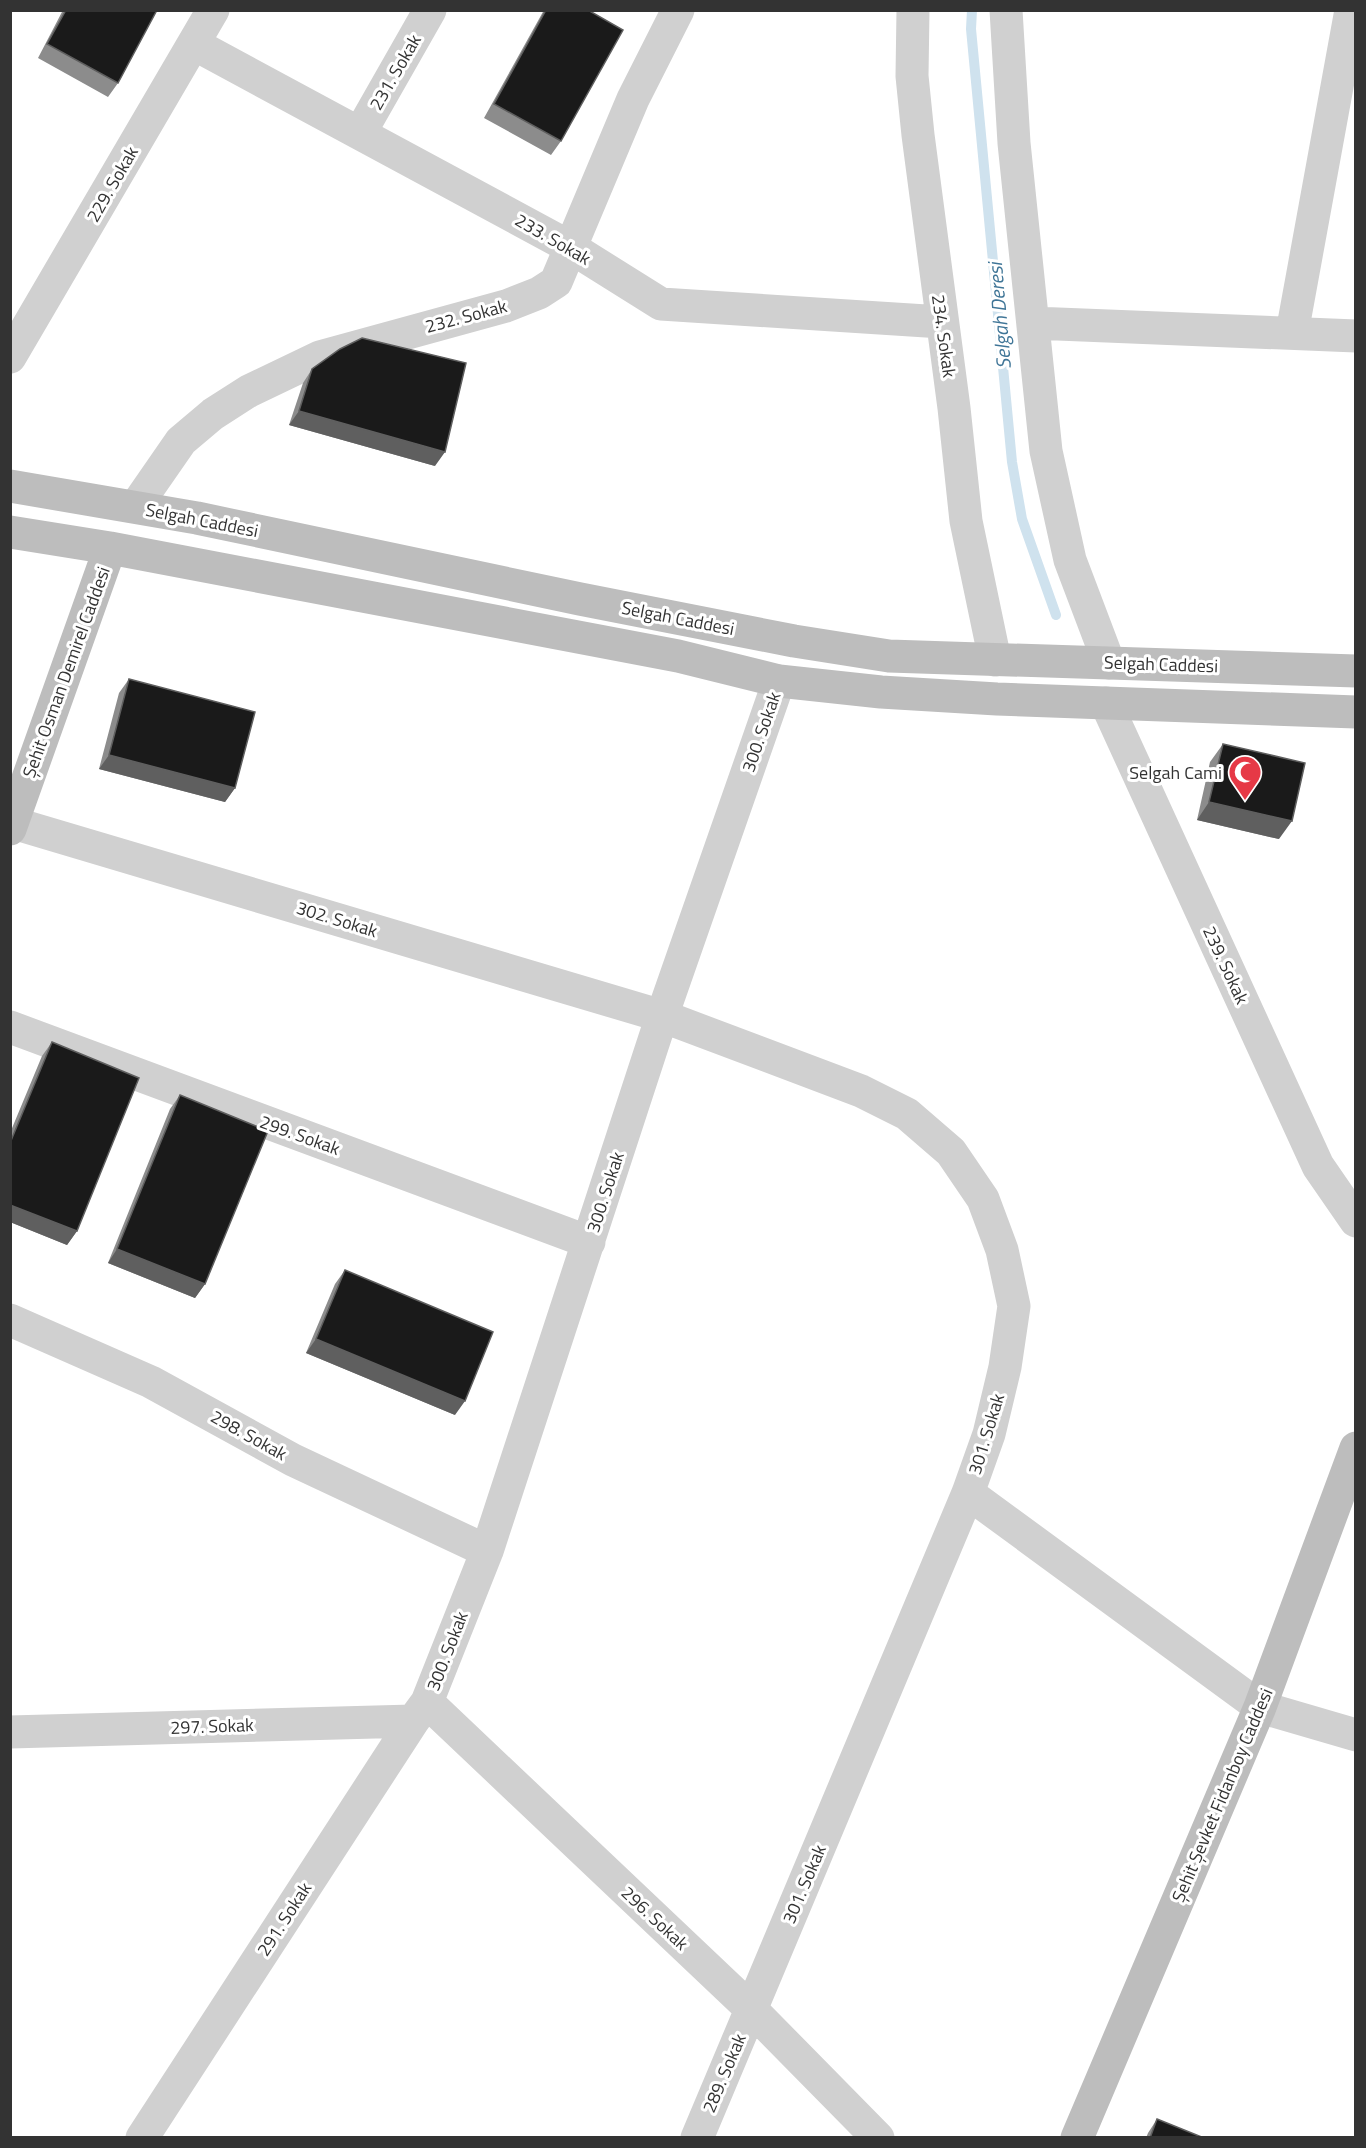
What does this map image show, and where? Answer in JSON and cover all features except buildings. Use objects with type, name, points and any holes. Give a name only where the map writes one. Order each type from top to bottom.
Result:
[{"type":"main road","name":"Selgah Caddesi","points":[[10,486],[136,506],[580,599],[889,656],[1356,670]]},
{"type":"main road","name":"Selgah Caddesi","points":[[10,532],[667,654],[779,681],[881,692],[1106,704],[1356,712]]},
{"type":"main road","name":"Şehit Osman Demirel Caddesi","points":[[12,826],[110,549]]},
{"type":"main road","name":"Şehit Şevket Fidanboy Caddesi","points":[[1077,2138],[1260,1707],[1356,1448]]},
{"type":"street","name":"229. Sokak","points":[[10,357],[213,10]]},
{"type":"street","name":"231. Sokak","points":[[360,134],[430,10]]},
{"type":"street","name":"232. Sokak","points":[[136,506],[181,441],[213,414],[249,392],[320,357],[506,306],[539,293],[556,282],[633,99],[678,10]]},
{"type":"street","name":"234. Sokak","points":[[913,10],[912,76],[918,135],[966,520],[995,660]]},
{"type":"street","points":[[1006,10],[1014,143],[1046,451],[1070,560],[1109,663]]},
{"type":"street","points":[[1292,333],[1351,10]]},
{"type":"street","name":"233. Sokak","points":[[194,44],[570,247],[660,304],[942,322]]},
{"type":"street","points":[[1033,323],[1356,336]]},
{"type":"street","name":"300. Sokak","points":[[420,1711],[487,1551],[662,1016],[779,681]]},
{"type":"street","name":"239. Sokak","points":[[1106,704],[1318,1166],[1356,1221]]},
{"type":"street","name":"302. Sokak","points":[[12,826],[662,1016]]},
{"type":"street","name":"301. Sokak","points":[[662,1016],[861,1091],[907,1114],[951,1152],[983,1199],[1002,1250],[1014,1306],[1005,1367],[989,1434],[968,1493],[751,2009]]},
{"type":"street","name":"299. Sokak","points":[[10,1027],[589,1242]]},
{"type":"street","name":"298. Sokak","points":[[10,1320],[151,1382],[292,1460],[487,1551]]},
{"type":"street","points":[[968,1493],[1260,1707],[1356,1735]]},
{"type":"street","name":"296. Sokak","points":[[420,1711],[751,2009],[878,2138]]},
{"type":"street","name":"297. Sokak","points":[[10,1732],[420,1711]]},
{"type":"street","name":"291. Sokak","points":[[142,2138],[420,1711]]},
{"type":"street","name":"289. Sokak","points":[[696,2138],[751,2009]]},
{"type":"waterway","name":"Selgah Deresi","points":[[972,10],[971,29],[1012,462],[1022,519],[1056,615]]},
{"type":"place","name":"Selgah Cami","points":[[1245,801]]}]
